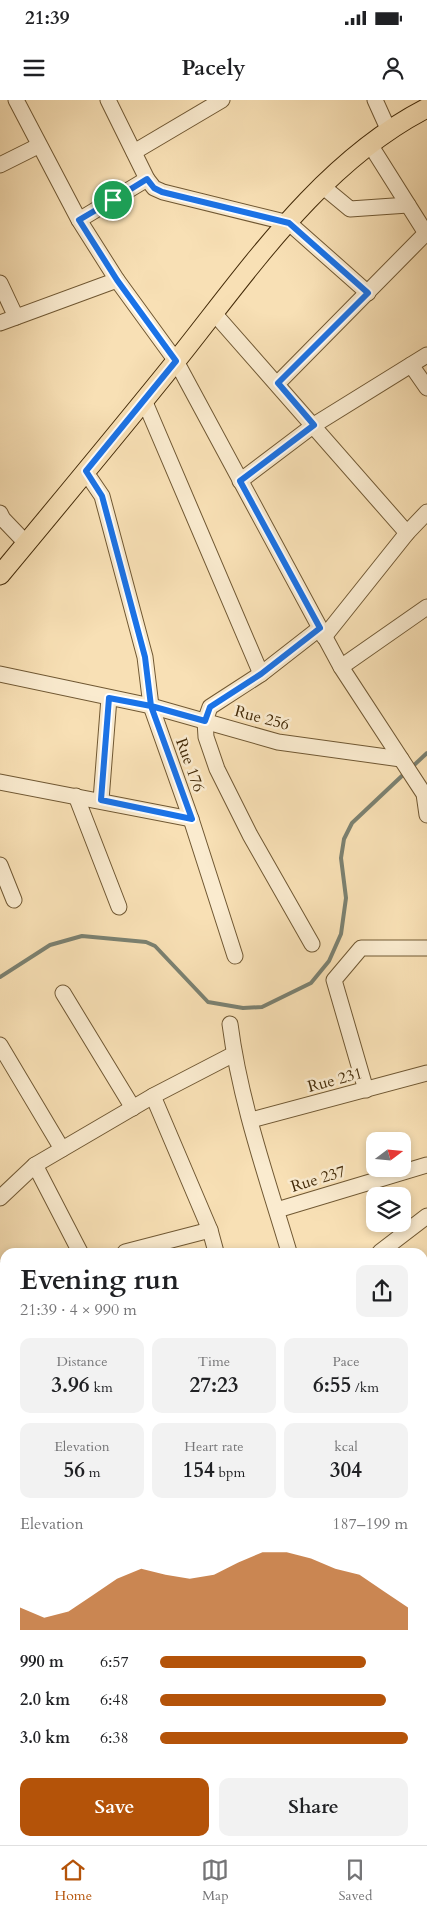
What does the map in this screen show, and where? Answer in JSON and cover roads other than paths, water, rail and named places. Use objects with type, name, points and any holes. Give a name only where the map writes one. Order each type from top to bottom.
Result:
[{"type":"main road","points":[[0,575],[176,361],[213,312],[321,185],[388,131],[427,108]]},
{"type":"street","points":[[16,100],[38,146],[79,220],[117,280],[176,361],[341,667],[400,759],[426,794],[427,815]]},
{"type":"street","points":[[108,100],[147,179],[154,188],[162,192],[289,223],[368,293]]},
{"type":"street","points":[[134,152],[222,100]]},
{"type":"street","points":[[375,100],[388,131]]},
{"type":"street","points":[[0,165],[38,146]]},
{"type":"street","points":[[278,383],[426,233],[370,146]]},
{"type":"street","points":[[79,220],[147,179]]},
{"type":"street","points":[[321,185],[350,209],[408,206]]},
{"type":"street","points":[[0,323],[117,280]]},
{"type":"street","points":[[0,283],[16,318]]},
{"type":"street","points":[[213,312],[278,383],[408,533]]},
{"type":"street","points":[[240,481],[314,425],[427,355]]},
{"type":"street","points":[[411,365],[427,388]]},
{"type":"street","points":[[144,400],[261,674]]},
{"type":"street","name":"Rue 176","points":[[86,471],[102,496],[145,657],[151,706],[192,819],[235,956]]},
{"type":"street","points":[[312,944],[250,836],[221,778],[206,737],[205,721],[210,707],[322,633],[427,512]]},
{"type":"street","points":[[0,513],[2,519],[26,543]]},
{"type":"street","points":[[341,667],[427,607]]},
{"type":"street","name":"Rue 256","points":[[0,674],[151,706],[278,742],[400,759]]},
{"type":"street","points":[[101,800],[109,698]]},
{"type":"street","points":[[0,782],[192,819]]},
{"type":"street","points":[[76,796],[119,907]]},
{"type":"street","points":[[0,865],[14,900]]},
{"type":"street","points":[[366,1090],[334,980],[361,948],[427,948]]},
{"type":"street","points":[[63,993],[133,1108]]},
{"type":"street","points":[[230,1024],[234,1054],[251,1120],[288,1248]]},
{"type":"street","points":[[0,1045],[62,1149]]},
{"type":"street","points":[[0,1198],[35,1165],[153,1096],[234,1054]]},
{"type":"street","name":"Rue 231","points":[[251,1120],[427,1073]]},
{"type":"street","points":[[153,1096],[210,1230],[215,1248]]},
{"type":"street","points":[[35,1165],[78,1248]]},
{"type":"street","name":"Rue 237","points":[[277,1210],[427,1165]]},
{"type":"street","points":[[385,1248],[427,1216]]},
{"type":"street","points":[[140,1248],[210,1230]]},
{"type":"waterway","points":[[412,767],[427,753]]},
{"type":"waterway","points":[[0,977],[50,945],[82,936],[146,942],[155,946],[208,1002],[243,1008],[262,1007],[311,983],[329,961],[341,934],[346,898],[341,858],[344,839],[352,823],[405,773]]}]
